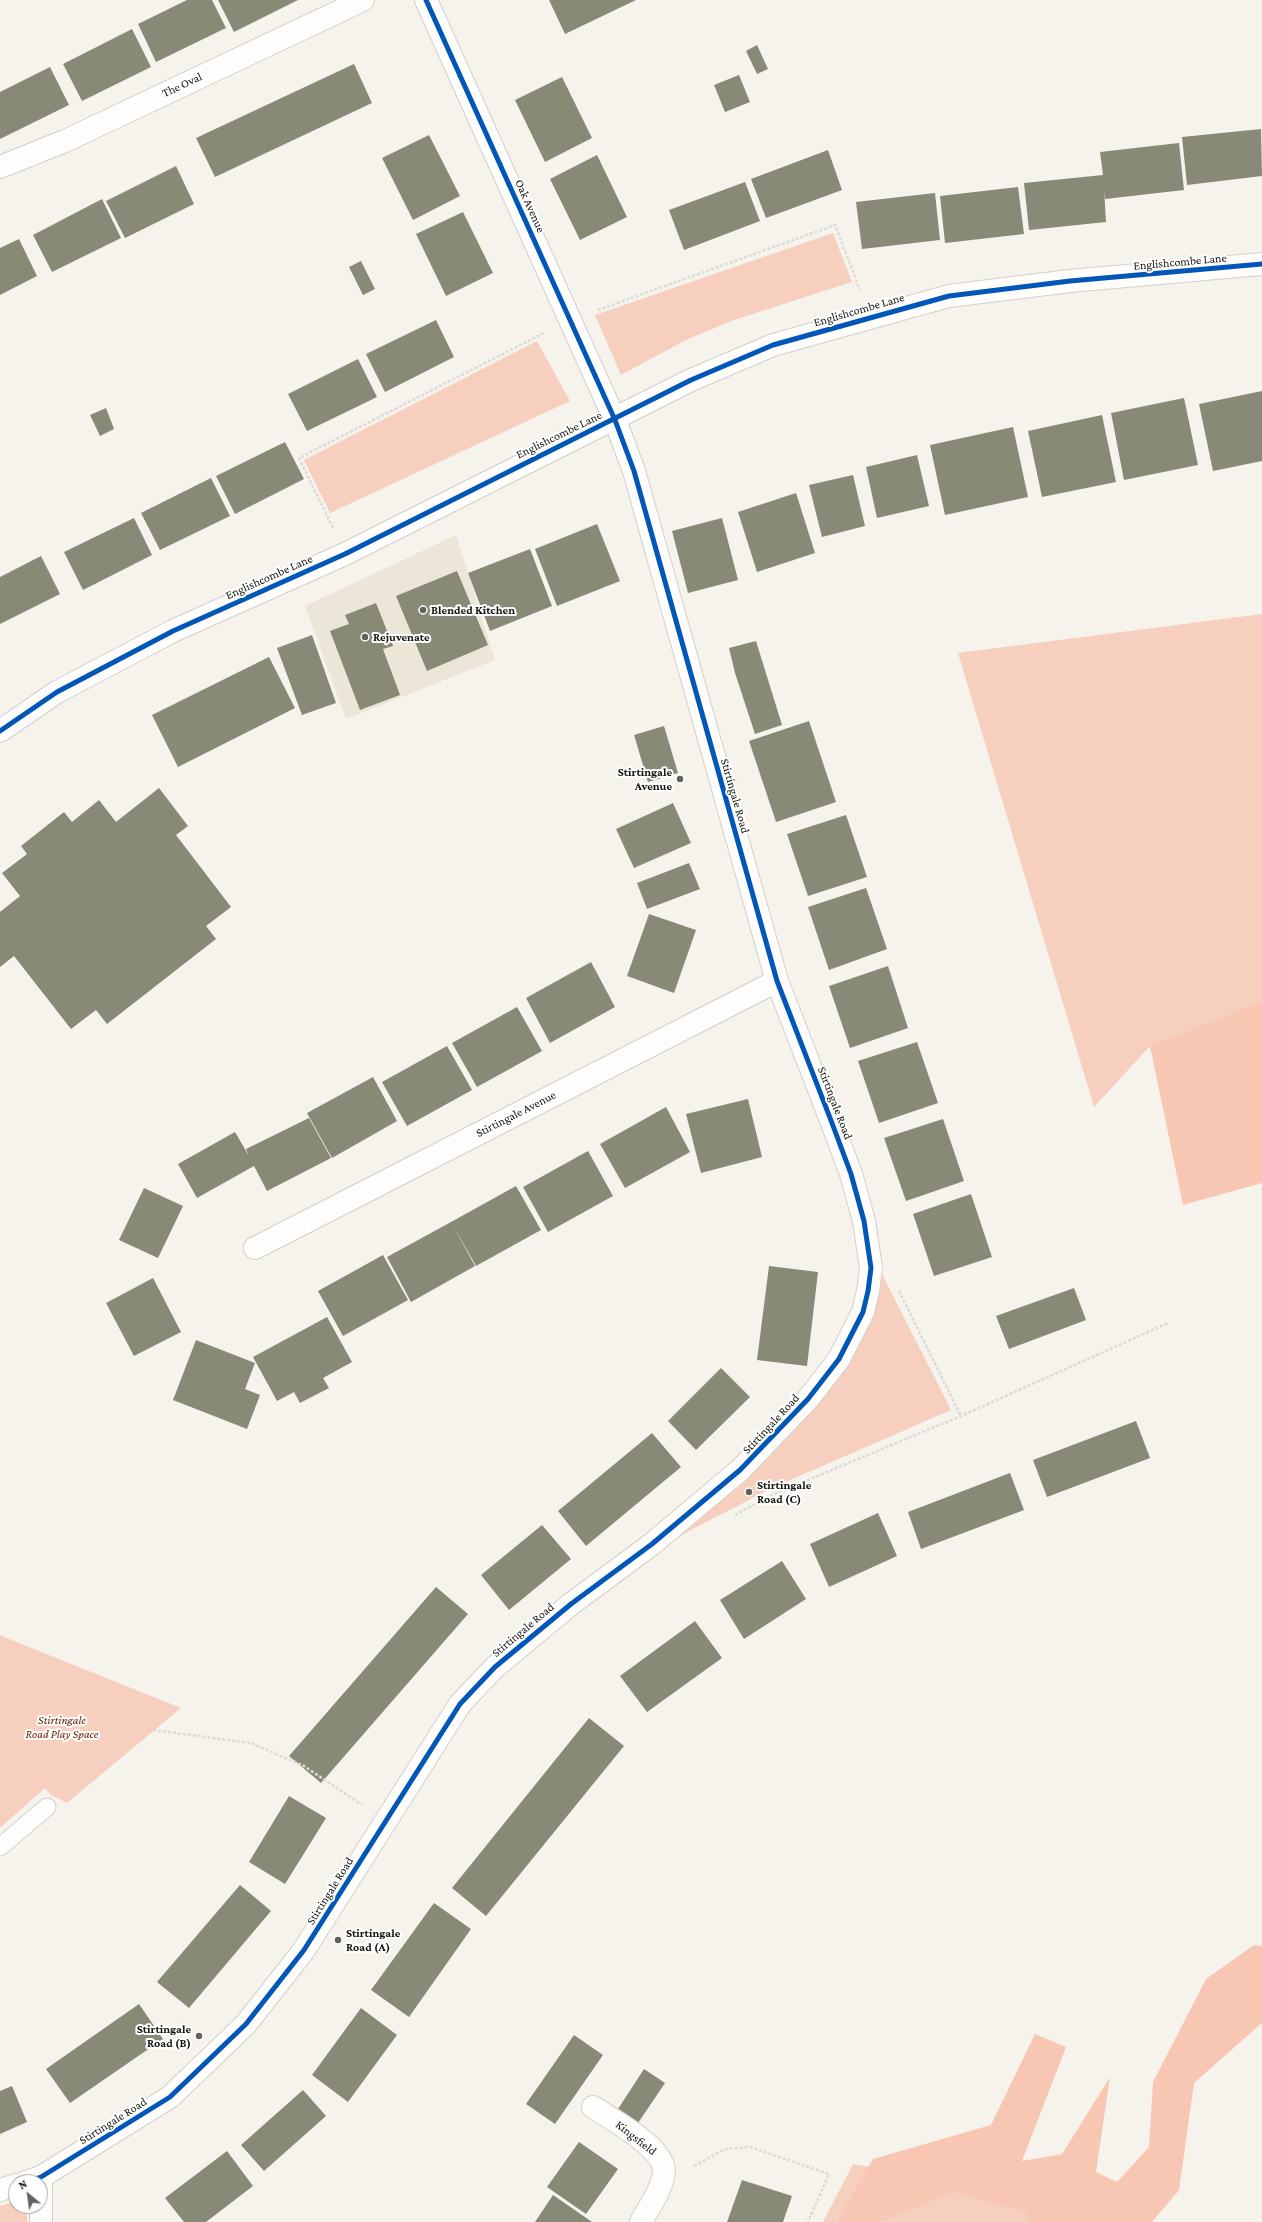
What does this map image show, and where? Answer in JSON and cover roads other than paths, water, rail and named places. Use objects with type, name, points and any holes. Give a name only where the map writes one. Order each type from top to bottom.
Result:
[{"type":"street","name":"The Oval","points":[[0,167],[65,141],[363,0]]},
{"type":"street","name":"Oak Avenue","points":[[426,0],[615,420]]},
{"type":"street","name":"Englishcombe Lane","points":[[0,731],[57,692],[173,631],[345,554],[535,458],[615,420],[691,380],[773,345],[949,296],[1070,281],[1262,264]]},
{"type":"street","name":"Stirtingale Road","points":[[44,2174],[170,2097],[246,2024],[304,1950],[460,1704],[495,1667],[571,1604],[652,1544],[740,1470],[808,1399],[838,1359],[863,1312],[871,1268],[864,1221],[851,1174],[776,981],[634,471],[615,420]]},
{"type":"street","name":"Stirtingale Avenue","points":[[255,1248],[776,981]]},
{"type":"street","name":"Kingsfield","points":[[593,2107],[632,2133],[660,2157],[664,2171],[661,2182],[641,2222]]},
{"type":"lane","points":[[0,1847],[47,1807]]},
{"type":"place","name":"Blended Kitchen","points":[[423,610]]},
{"type":"place","name":"Rejuvenate","points":[[365,637]]},
{"type":"place","name":"Stirtingale Avenue","points":[[680,779]]},
{"type":"place","name":"Stirtingale Road (C)","points":[[749,1492]]},
{"type":"place","name":"Stirtingale Road (A)","points":[[338,1940]]},
{"type":"place","name":"Stirtingale Road (B)","points":[[199,2036]]},
{"type":"park label","name":"Stirtingale Road Play Space","points":[[62,1727]]}]
